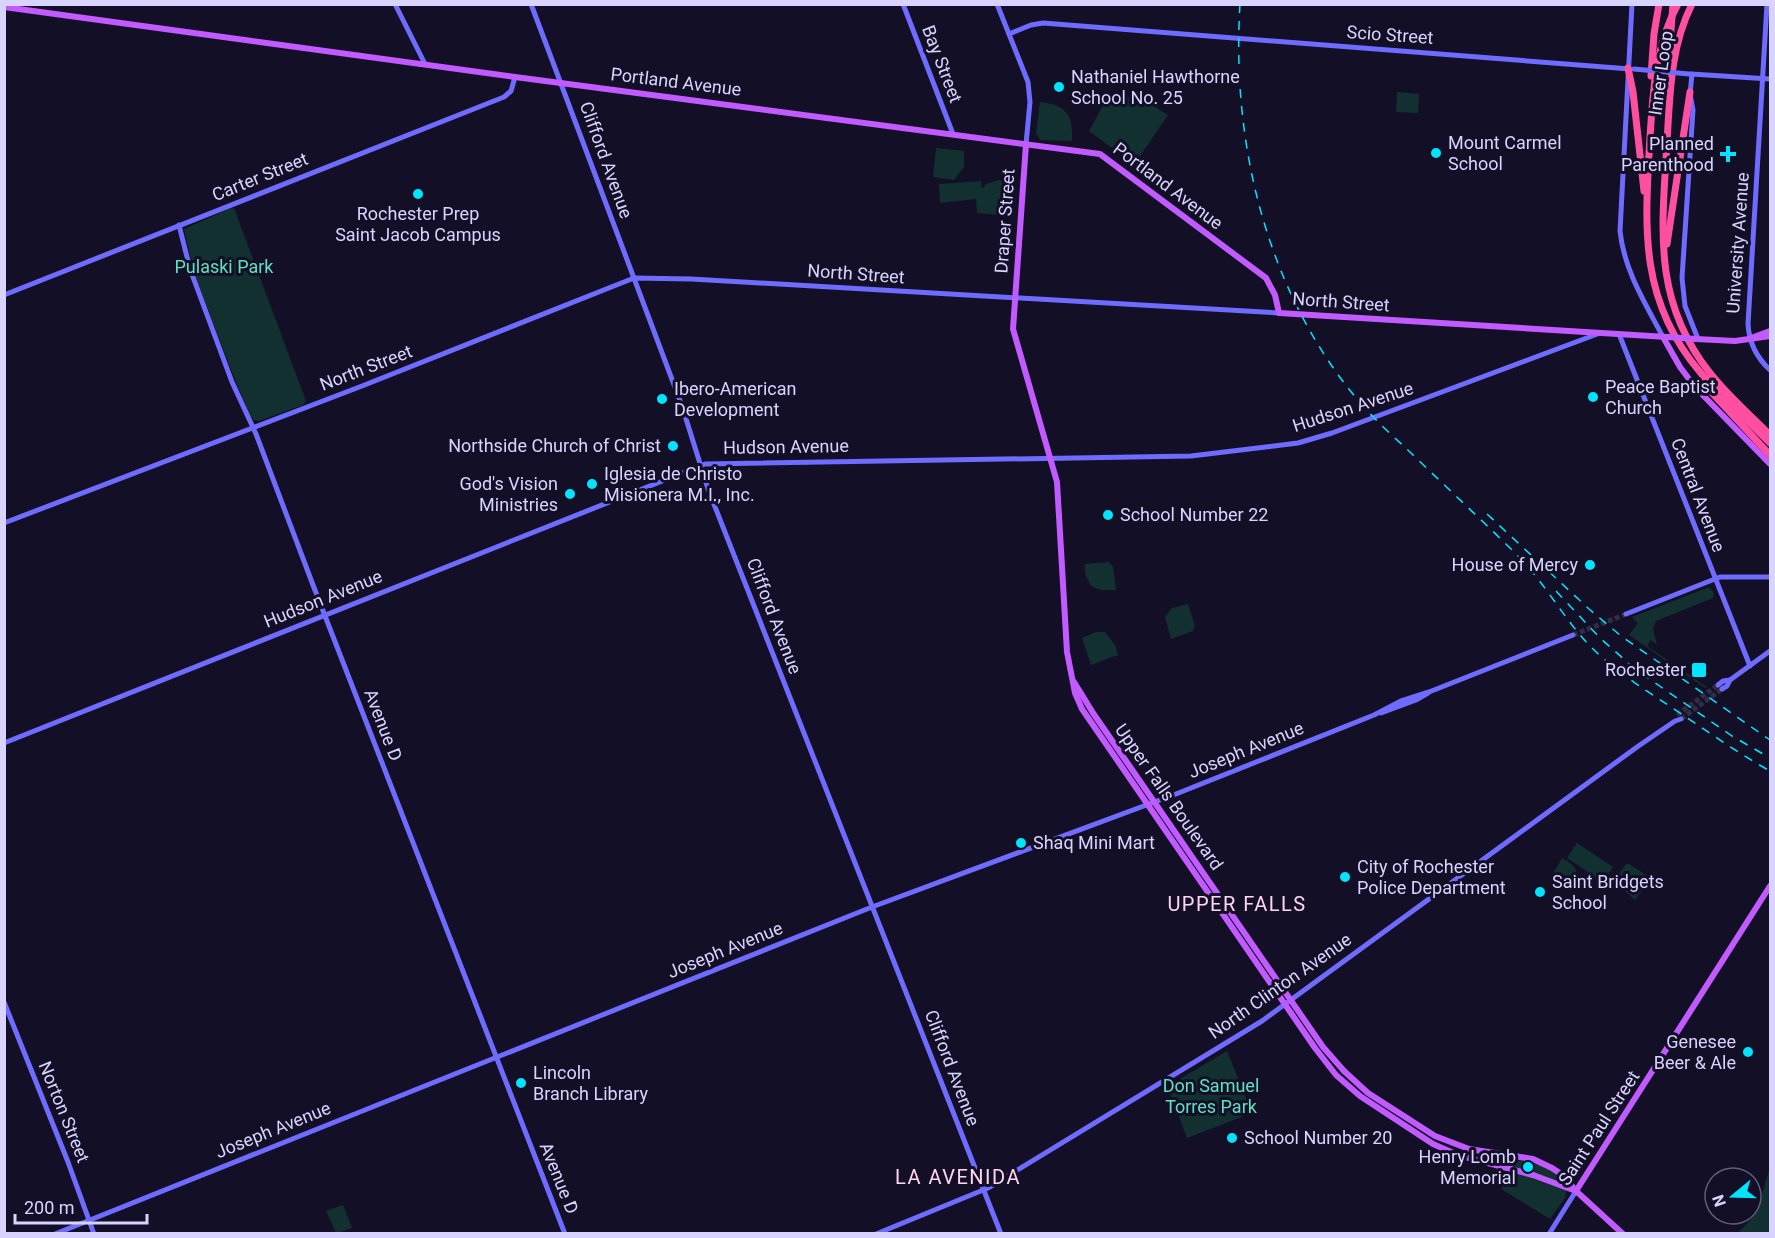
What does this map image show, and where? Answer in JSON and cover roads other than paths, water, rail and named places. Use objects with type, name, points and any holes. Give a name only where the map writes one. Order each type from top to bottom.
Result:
[{"type":"highway","points":[[1650,152],[1653,39],[1659,4]]},
{"type":"highway","points":[[1668,131],[1673,4]]},
{"type":"highway","name":"Inner Loop","points":[[1678,4],[1666,31],[1657,63],[1646,226],[1654,282],[1668,336],[1708,382],[1770,443]]},
{"type":"highway","name":"Inner Loop","points":[[1692,4],[1682,27],[1676,50],[1668,131],[1663,243],[1669,292],[1677,316],[1695,352],[1714,378],[1770,433]]},
{"type":"highway","points":[[1631,69],[1646,226]]},
{"type":"highway","points":[[1669,292],[1667,238],[1690,92]]},
{"type":"highway","points":[[1668,336],[1703,383],[1770,455]]},
{"type":"main road","points":[[395,4],[425,64]]},
{"type":"main road","name":"Clifford Avenue","points":[[531,4],[684,412],[700,465],[1000,1233]]},
{"type":"main road","name":"Bay Street","points":[[903,4],[953,134]]},
{"type":"main road","points":[[997,4],[1029,88],[1026,144]]},
{"type":"main road","points":[[1632,4],[1631,69],[1620,215],[1621,239],[1626,261],[1635,285],[1668,336],[1680,368],[1700,393],[1770,464]]},
{"type":"main road","name":"University Avenue","points":[[1750,339],[1748,318],[1767,4]]},
{"type":"main road","name":"Portland Avenue","points":[[4,7],[22,7],[515,77],[1100,154],[1266,278],[1275,296],[1279,313]]},
{"type":"main road","name":"Scio Street","points":[[1008,34],[1031,25],[1044,23],[1770,79]]},
{"type":"main road","points":[[1691,74],[1690,92],[1693,110],[1682,283],[1685,306],[1697,339]]},
{"type":"main road","name":"Carter Street","points":[[4,295],[506,96],[512,89],[515,77]]},
{"type":"main road","name":"Draper Street","points":[[1026,144],[1014,299],[1014,336],[1051,459]]},
{"type":"main road","name":"Avenue D","points":[[179,225],[198,290],[232,382],[253,427],[565,1233]]},
{"type":"main road","name":"North Street","points":[[4,523],[362,386],[634,278],[691,279],[1697,339],[1735,341],[1750,339]]},
{"type":"main road","points":[[1568,331],[1571,337],[1568,346]]},
{"type":"main road","points":[[1750,339],[1757,334],[1770,331]]},
{"type":"main road","name":"Hudson Avenue","points":[[4,743],[700,465],[760,462],[1191,456],[1298,443],[1332,433],[1601,333]]},
{"type":"main road","name":"Central Avenue","points":[[1619,334],[1750,666]]},
{"type":"main road","points":[[1750,339],[1770,336]]},
{"type":"main road","points":[[1750,339],[1758,356],[1770,370]]},
{"type":"main road","name":"Upper Falls Boulevard","points":[[1051,459],[1058,490],[1067,652],[1076,696],[1084,713],[1147,805],[1288,1002],[1338,1066],[1374,1098],[1450,1143],[1521,1156],[1540,1162],[1563,1176],[1576,1191]]},
{"type":"main road","points":[[1626,614],[1715,579],[1753,577],[1770,579]]},
{"type":"main road","name":"Joseph Avenue","points":[[55,1233],[872,907],[1147,805],[1374,715],[1401,701],[1573,635]]},
{"type":"main road","points":[[1720,687],[1723,681],[1730,680],[1770,651]]},
{"type":"main road","name":"Upper Falls Boulevard","points":[[1074,682],[1336,1075],[1380,1110],[1451,1153],[1533,1175],[1576,1191]]},
{"type":"main road","name":"North Clinton Avenue","points":[[876,1233],[983,1191],[1262,1021],[1678,719]]},
{"type":"main road","name":"Saint Paul Street","points":[[1549,1233],[1770,886]]},
{"type":"main road","name":"Norton Street","points":[[4,1002],[94,1233]]},
{"type":"main road","points":[[1576,1191],[1623,1233]]},
{"type":"tunnel","points":[[1573,635],[1626,614]]},
{"type":"tunnel","points":[[1677,715],[1718,685]]},
{"type":"tunnel","points":[[1681,719],[1722,689]]},
{"type":"railway","points":[[1240,4],[1239,58],[1242,111],[1250,165],[1262,217],[1280,268],[1302,316],[1329,362],[1374,418],[1518,556],[1582,637],[1601,656],[1640,686],[1770,771]]},
{"type":"railway","points":[[1487,514],[1621,636],[1770,740]]},
{"type":"railway","points":[[1556,591],[1600,638],[1635,669],[1732,736],[1770,758]]},
{"type":"place","name":"Nathaniel Hawthorne School No. 25","points":[[1059,87]]},
{"type":"place","name":"Mount Carmel School","points":[[1436,153]]},
{"type":"place","name":"Planned Parenthood","points":[[1728,154]]},
{"type":"place","name":"Rochester Prep Saint Jacob Campus","points":[[418,194]]},
{"type":"place","name":"Peace Baptist Church","points":[[1593,397]]},
{"type":"place","name":"Ibero-American Development","points":[[662,399]]},
{"type":"place","name":"Northside Church of Christ","points":[[673,446]]},
{"type":"place","name":"Iglesia de Christo Misionera M.I., Inc.","points":[[592,484]]},
{"type":"place","name":"God's Vision Ministries","points":[[570,494]]},
{"type":"place","name":"School Number 22","points":[[1108,515]]},
{"type":"place","name":"House of Mercy","points":[[1590,565]]},
{"type":"place","name":"Rochester","points":[[1699,670]]},
{"type":"place","name":"Shaq Mini Mart","points":[[1021,843]]},
{"type":"place","name":"City of Rochester Police Department","points":[[1345,877]]},
{"type":"place","name":"Saint Bridgets School","points":[[1540,892]]},
{"type":"place","name":"Genesee Beer & Ale","points":[[1748,1052]]},
{"type":"place","name":"Lincoln Branch Library","points":[[521,1083]]},
{"type":"place","name":"School Number 20","points":[[1232,1138]]},
{"type":"place","name":"Henry Lomb Memorial","points":[[1528,1167]]},
{"type":"district","name":"UPPER FALLS","points":[[1237,904]]},
{"type":"district","name":"LA AVENIDA","points":[[958,1177]]},
{"type":"park label","name":"Pulaski Park","points":[[224,267]]},
{"type":"park label","name":"Don Samuel Torres Park","points":[[1211,1096]]}]
